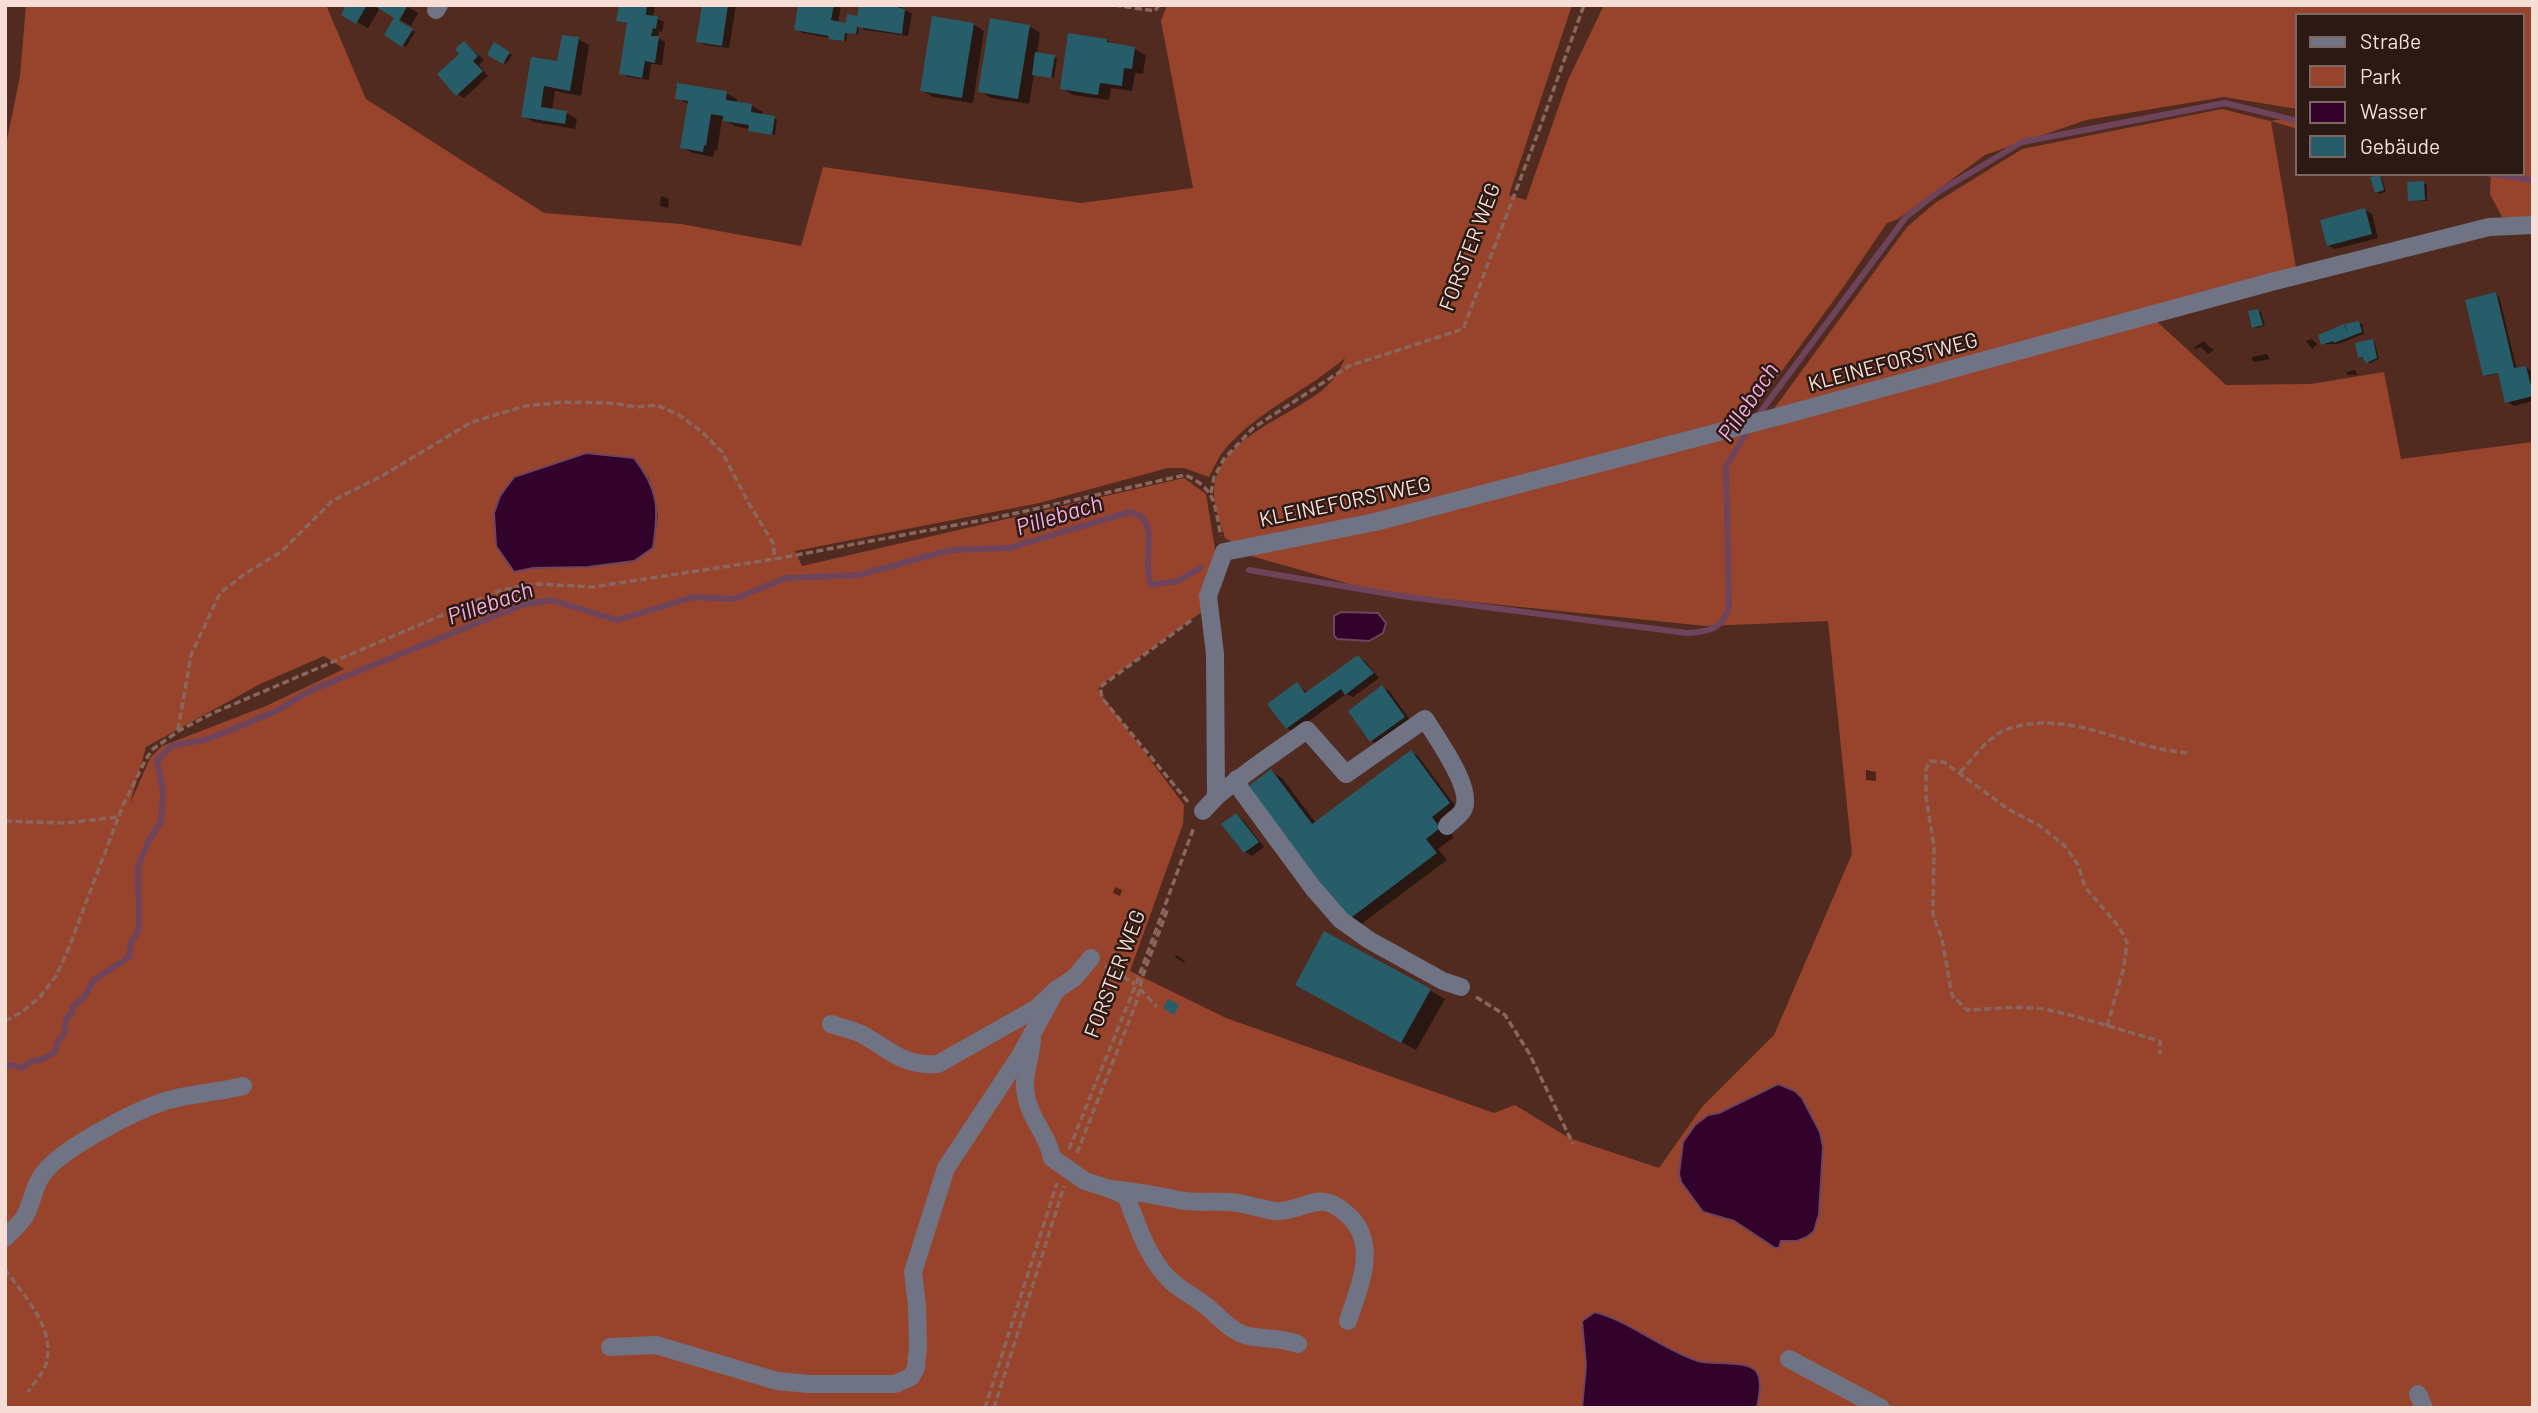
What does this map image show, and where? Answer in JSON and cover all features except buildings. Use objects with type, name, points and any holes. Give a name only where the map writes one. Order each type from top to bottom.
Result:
[{"type":"lane","name":"KLEINEFORSTWEG","points":[[1224,552],[1375,522],[1784,415],[2284,279],[2489,227],[2533,225]]},
{"type":"lane","points":[[1206,808],[1215,654],[1208,596],[1224,552]]},
{"type":"lane","points":[[1206,808],[1237,779],[1307,730],[1346,774],[1425,719],[1461,780],[1466,796],[1464,810],[1447,826]]},
{"type":"lane","points":[[1237,779],[1241,790],[1296,866],[1340,920],[1369,940],[1443,981],[1461,987]]},
{"type":"lane","points":[[831,1024],[861,1034],[897,1056],[920,1066],[938,1064],[1037,1008],[1074,978],[1091,958]]},
{"type":"lane","points":[[610,1347],[656,1345],[777,1381],[809,1384],[895,1384],[911,1377],[916,1368],[918,1346],[913,1272],[942,1180],[953,1157],[1032,1033],[1056,990]]},
{"type":"lane","points":[[1032,1033],[1031,1056],[1024,1086],[1029,1107],[1040,1132],[1050,1145],[1052,1158],[1086,1181],[1126,1196],[1142,1239],[1157,1266],[1187,1295],[1206,1306],[1224,1324],[1245,1335],[1286,1339],[1298,1343]]},
{"type":"lane","points":[[5,1238],[26,1215],[34,1187],[44,1172],[76,1146],[153,1105],[174,1098],[210,1094],[243,1086]]},
{"type":"lane","points":[[1110,1189],[1154,1193],[1180,1200],[1209,1203],[1236,1202],[1278,1212],[1324,1201],[1339,1207],[1355,1222],[1364,1240],[1366,1256],[1348,1321]]},
{"type":"lane","points":[[1789,1359],[1881,1408]]},
{"type":"path","points":[[1114,5],[1155,11],[1158,5]]},
{"type":"path","name":"FORSTER WEG","points":[[1211,493],[1214,477],[1224,459],[1254,428],[1349,366],[1463,329],[1584,5]]},
{"type":"path","points":[[177,732],[191,655],[220,593],[281,552],[332,501],[382,476],[470,423],[488,417],[526,407],[564,402],[611,403],[637,407],[657,405],[679,415],[701,431],[722,452],[747,502],[774,543],[775,559]]},
{"type":"path","points":[[5,1021],[39,998],[56,976],[118,817],[153,749],[177,732],[260,692],[501,590],[537,584],[593,587],[775,559],[999,517],[1185,475],[1200,482],[1211,493],[1224,552]]},
{"type":"path","points":[[1206,808],[1102,698],[1100,687],[1209,609]]},
{"type":"path","points":[[1960,772],[1995,736],[2007,729],[2033,724],[2061,723],[2168,751],[2188,753]]},
{"type":"path","points":[[2108,1026],[2124,967],[2127,942],[2119,927],[2085,887],[2078,865],[2065,846],[2040,826],[2008,809],[1944,761],[1930,761],[1926,769],[1926,797],[1934,847],[1933,915],[1942,939],[1952,995],[1967,1010],[2047,1010],[2108,1026],[2160,1041],[2160,1055]]},
{"type":"path","name":"FORSTER WEG","points":[[985,1408],[1066,1169],[1175,882],[1206,808]]},
{"type":"path","points":[[5,821],[65,823],[118,817]]},
{"type":"path","points":[[994,1408],[1066,1169],[1141,989],[1142,978],[1175,882]]},
{"type":"path","points":[[1091,958],[1136,984],[1157,1007]]},
{"type":"path","points":[[1461,987],[1504,1015],[1529,1053],[1573,1144]]},
{"type":"path","points":[[5,1269],[34,1310],[45,1331],[48,1347],[46,1366],[28,1392]]},
{"type":"green space","points":[[26,5],[326,5],[366,99],[544,213],[681,224],[801,246],[823,167],[1081,203],[1193,188],[1161,21],[1167,5],[1572,5],[1509,195],[1526,200],[1568,80],[1604,5],[2533,5],[2533,221],[2502,217],[2490,194],[2491,175],[2524,175],[2524,14],[2296,14],[2296,109],[2224,97],[2086,120],[1985,155],[1898,219],[1887,223],[1748,417],[1373,516],[1232,542],[1225,538],[1216,509],[1214,491],[1218,472],[1228,456],[1259,429],[1328,385],[1345,358],[1238,435],[1223,452],[1209,477],[1184,468],[1168,468],[1039,503],[795,551],[802,566],[1184,478],[1206,494],[1216,555],[1203,611],[1101,685],[1098,690],[1184,805],[1183,824],[1130,971],[1226,1018],[1494,1113],[1515,1105],[1569,1138],[1659,1168],[1702,1107],[1774,1035],[1852,854],[1828,621],[1705,626],[1377,592],[1248,555],[2153,318],[2226,385],[2311,384],[2384,372],[2401,459],[2533,442],[2533,1408],[5,1408],[5,150],[20,76]],"holes":[[[586,453],[649,477],[658,515],[653,548],[588,567],[533,568],[514,572],[514,477]],[[324,656],[344,669],[266,706],[162,746],[150,758],[130,804],[146,747],[260,684]]]},
{"type":"green space","points":[[2222,109],[2270,121],[2296,117],[2296,128],[2271,121],[2296,268],[1773,410],[1907,227],[1935,203],[2022,149]]},
{"type":"water","points":[[586,453],[634,458],[642,469],[655,500],[653,548],[634,561],[588,567],[533,568],[514,572],[496,546],[494,513],[500,496],[514,477]]},
{"type":"water","points":[[1341,612],[1378,613],[1386,623],[1383,633],[1369,641],[1337,639],[1334,635],[1334,616]]},
{"type":"water","points":[[1778,1084],[1795,1091],[1802,1098],[1820,1132],[1823,1147],[1819,1214],[1814,1231],[1797,1241],[1781,1241],[1779,1248],[1775,1248],[1734,1221],[1703,1212],[1681,1182],[1679,1174],[1683,1142],[1695,1125],[1708,1115],[1719,1113]]},
{"type":"water","points":[[1595,1312],[1622,1322],[1684,1356],[1698,1361],[1745,1365],[1751,1368],[1756,1371],[1759,1379],[1757,1408],[1582,1408],[1586,1365],[1582,1321]]},
{"type":"waterway","name":"Pillebach","points":[[1756,418],[1906,217],[1938,192],[2022,142],[2225,103],[2296,121]]},
{"type":"waterway","name":"Pillebach","points":[[2499,175],[2533,180]]},
{"type":"waterway","name":"Pillebach","points":[[1249,570],[1401,596],[1687,633],[1702,632],[1719,624],[1729,605],[1726,466],[1750,427]]},
{"type":"waterway","name":"Pillebach","points":[[5,1066],[22,1068],[31,1061],[41,1060],[55,1052],[58,1041],[64,1034],[67,1017],[85,996],[93,981],[129,957],[131,942],[137,934],[139,923],[138,867],[148,842],[161,821],[163,791],[157,760],[172,746],[208,739],[238,727],[276,711],[312,690],[522,605],[551,600],[617,620],[694,597],[734,599],[786,578],[859,575],[950,550],[1009,548],[1130,512],[1144,520],[1147,527],[1151,585],[1178,581],[1201,567]]}]
